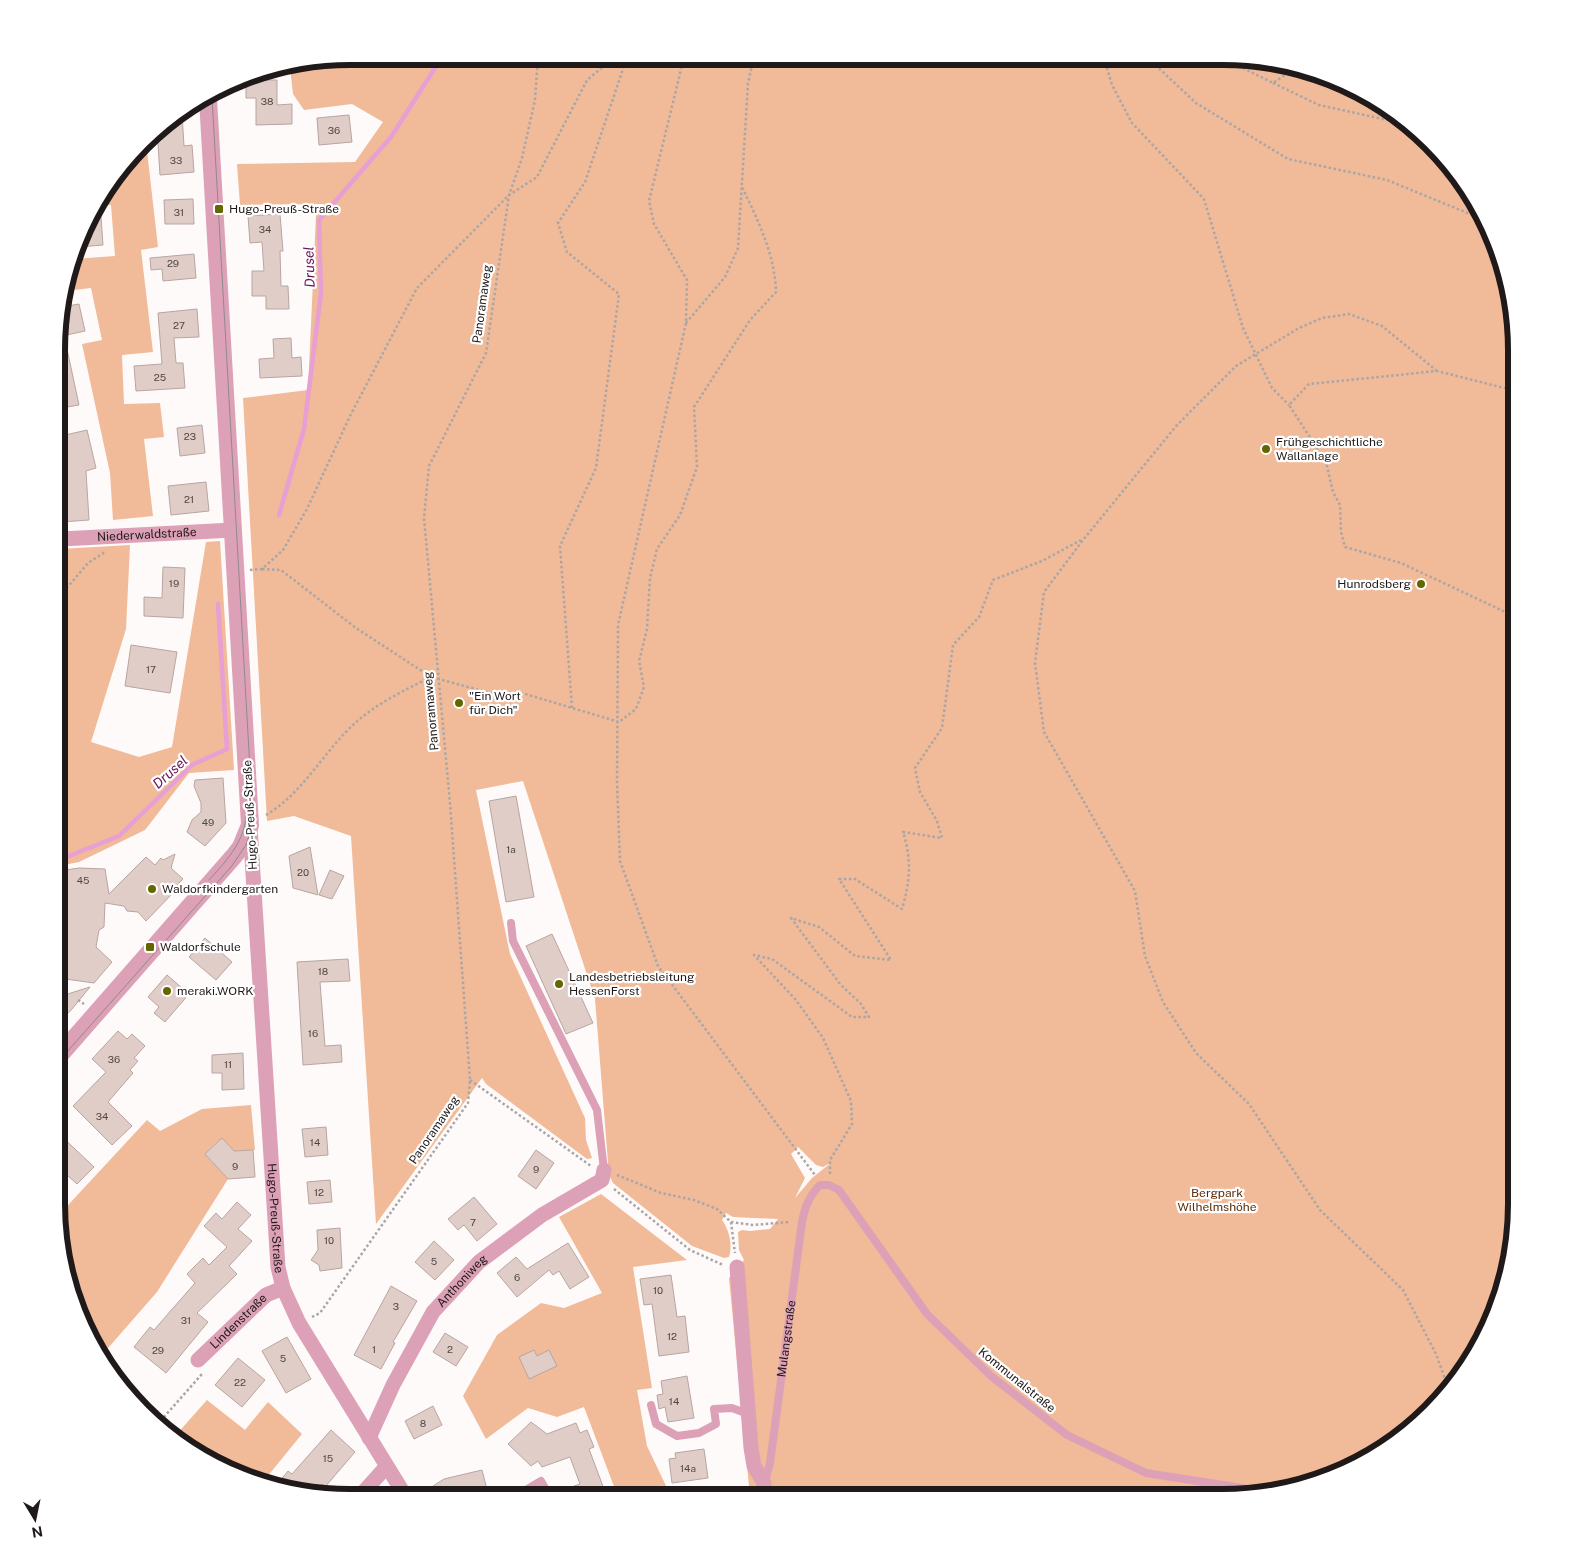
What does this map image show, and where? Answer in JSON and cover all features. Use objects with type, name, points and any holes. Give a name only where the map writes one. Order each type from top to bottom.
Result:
[{"type":"street","name":"Hugo-Preuß-Straße","points":[[208,102],[250,825],[278,1267],[283,1288],[300,1323],[401,1489]]},
{"type":"street","name":"Niederwaldstraße","points":[[65,540],[233,530]]},
{"type":"street","points":[[65,1049],[238,852],[250,825]]},
{"type":"street","name":"Anthoniweg","points":[[369,1438],[394,1385],[434,1312],[479,1262],[542,1216],[606,1180]]},
{"type":"street","points":[[736,1267],[754,1466],[763,1489]]},
{"type":"street","name":"Lindenstraße","points":[[202,1364],[266,1295],[283,1288]]},
{"type":"street","points":[[366,1489],[386,1466]]},
{"type":"lane","points":[[511,923],[513,941],[597,1110],[606,1180]]},
{"type":"lane","points":[[820,1185],[829,1186]]},
{"type":"lane","name":"Mulangstraße","points":[[763,1489],[770,1463],[802,1222],[807,1202],[820,1185]]},
{"type":"lane","name":"Kommunalstraße","points":[[829,1186],[839,1190],[927,1314],[991,1376],[1067,1435],[1146,1472],[1243,1488]]},
{"type":"lane","points":[[651,1406],[656,1424],[677,1436],[699,1433],[716,1424],[714,1410],[732,1408],[748,1414]]},
{"type":"lane","points":[[527,1489],[541,1480],[546,1489]]},
{"type":"path","name":"Panoramaweg","points":[[300,1323],[320,1313],[468,1103],[470,1080],[440,679],[424,518],[429,466],[486,353],[508,195],[522,158],[535,100],[537,65]]},
{"type":"path","points":[[262,569],[283,550],[307,509],[350,416],[417,288],[508,195],[537,177],[587,80],[605,65]]},
{"type":"path","points":[[572,708],[560,546],[596,468],[619,294],[567,252],[558,223],[585,182],[623,65]]},
{"type":"path","points":[[682,65],[649,202],[654,224],[687,280],[686,323],[618,625],[619,722],[617,783],[620,861],[658,966],[811,1169],[820,1185]]},
{"type":"path","points":[[686,323],[725,276],[738,248],[748,83],[752,65]]},
{"type":"path","points":[[1106,65],[1112,85],[1132,123],[1204,199],[1243,328],[1272,388],[1289,406],[1326,462],[1333,492],[1340,505],[1341,532],[1345,547],[1401,563],[1508,613]]},
{"type":"path","points":[[1155,65],[1196,103],[1288,159],[1387,180],[1475,216]]},
{"type":"path","points":[[1239,66],[1319,105],[1393,121]]},
{"type":"path","points":[[1273,83],[1289,73]]},
{"type":"path","points":[[619,722],[636,709],[644,687],[639,661],[647,629],[650,578],[657,549],[680,515],[697,467],[694,407],[750,320],[776,292],[776,273],[763,233],[742,187]]},
{"type":"path","points":[[1437,371],[1382,326],[1349,314],[1315,322],[1256,353],[1236,366],[1177,425],[1083,540],[1044,592],[1035,663],[1044,732],[1135,891],[1144,956],[1163,1002],[1196,1053],[1249,1104],[1320,1210],[1404,1290],[1436,1354],[1446,1382]]},
{"type":"path","points":[[1289,406],[1310,384],[1437,371],[1508,389]]},
{"type":"path","points":[[65,590],[88,563],[129,537]]},
{"type":"path","points":[[829,1186],[830,1160],[852,1124],[850,1101],[823,1038],[796,1000],[754,955],[772,958],[852,1017],[868,1018],[862,1004],[840,984],[791,918],[819,927],[854,956],[891,960],[839,879],[855,879],[902,909],[909,885],[908,848],[903,832],[942,838],[937,821],[920,792],[915,768],[942,728],[953,645],[979,617],[993,580],[1042,561],[1083,540]]},
{"type":"path","points":[[236,571],[281,570],[356,628],[431,677],[494,694],[522,693],[619,722]]},
{"type":"path","points":[[250,825],[283,805],[354,725],[395,696],[431,677]]},
{"type":"path","points":[[470,1080],[595,1169],[690,1250],[722,1264],[736,1267],[731,1222]]},
{"type":"path","points":[[606,1180],[694,1200],[717,1209],[731,1222],[753,1226],[802,1222]]},
{"type":"path","points":[[162,1418],[202,1364]]},
{"type":"green space","name":"Bergpark Wilhelmshöhe","points":[[350,65],[1223,65],[1260,67],[1315,80],[1366,103],[1397,124],[1425,148],[1449,176],[1479,224],[1493,258],[1506,313],[1508,350],[1508,1204],[1503,1260],[1493,1296],[1479,1330],[1449,1378],[1425,1406],[1397,1430],[1349,1460],[1315,1474],[1260,1487],[1223,1489],[749,1489],[729,1278],[744,1260],[739,1250],[738,1232],[742,1230],[770,1229],[778,1219],[733,1217],[726,1213],[722,1220],[727,1228],[731,1247],[729,1257],[724,1258],[692,1246],[613,1183],[609,1175],[595,999],[523,781],[476,790],[510,954],[585,1118],[586,1140],[592,1158],[587,1159],[486,1084],[482,1078],[376,1224],[351,836],[294,816],[267,821],[243,398],[308,390],[316,215],[324,204],[240,205],[237,164],[355,162],[383,122],[352,104],[304,110],[293,94],[290,71],[313,67]],"holes":[[[798,1147],[816,1165],[823,1167],[832,1162],[812,1178],[795,1198],[805,1178],[791,1154]]]},
{"type":"green space","points":[[147,149],[158,247],[141,250],[153,352],[122,355],[124,404],[160,403],[164,437],[144,439],[153,516],[113,520],[110,473],[82,344],[102,340],[91,288],[74,290],[73,284],[80,259],[115,256],[111,205],[104,205],[124,176]]},
{"type":"green space","points":[[220,541],[234,770],[189,773],[145,830],[79,862],[65,865],[65,549],[130,545],[126,629],[91,742],[139,757],[172,747],[206,542]]},
{"type":"green space","points":[[251,1105],[255,1150],[234,1151],[222,1138],[205,1154],[228,1179],[157,1292],[106,1351],[94,1330],[80,1296],[70,1260],[65,1208],[147,1120],[160,1131],[202,1109]]},
{"type":"green space","points":[[601,1194],[687,1260],[633,1267],[652,1388],[637,1390],[647,1446],[667,1488],[686,1486],[686,1489],[615,1489],[584,1407],[557,1417],[528,1408],[486,1439],[463,1396],[497,1335],[541,1303],[564,1308],[602,1293],[559,1217]]},
{"type":"green space","points":[[207,1400],[245,1430],[268,1402],[302,1434],[267,1477],[224,1460],[179,1432]]},
{"type":"building","points":[[258,80],[277,80],[277,105],[292,104],[292,124],[256,125],[256,98],[246,98],[246,85]]},
{"type":"building","points":[[349,115],[352,142],[319,145],[317,118]]},
{"type":"building","points":[[182,120],[184,146],[192,145],[194,172],[160,175],[158,140]]},
{"type":"building","points":[[193,199],[194,224],[165,224],[164,200]]},
{"type":"building","points":[[280,214],[283,251],[280,251],[281,286],[288,286],[289,309],[266,309],[266,296],[252,296],[252,271],[264,271],[262,242],[250,243],[248,216]]},
{"type":"building","points":[[98,217],[101,217],[103,245],[85,247]]},
{"type":"building","points":[[194,254],[196,278],[163,281],[162,269],[151,270],[150,258]]},
{"type":"building","points":[[79,304],[85,331],[66,335],[68,306]]},
{"type":"building","points":[[197,309],[199,337],[174,338],[176,363],[183,363],[185,388],[136,391],[134,366],[162,364],[158,313]]},
{"type":"building","points":[[291,338],[292,358],[301,357],[302,376],[260,378],[259,359],[274,358],[273,339]]},
{"type":"building","points":[[65,349],[67,349],[79,405],[65,407]]},
{"type":"building","points":[[202,425],[205,453],[180,456],[177,428]]},
{"type":"building","points":[[87,430],[96,468],[86,471],[89,520],[65,522],[65,435]]},
{"type":"building","points":[[206,482],[209,511],[171,515],[168,486]]},
{"type":"building","points":[[163,567],[185,568],[183,618],[144,616],[144,597],[162,598]]},
{"type":"building","points":[[131,645],[177,652],[170,693],[125,686]]},
{"type":"building","points":[[223,778],[226,823],[205,846],[187,832],[192,820],[201,812],[201,803],[194,786],[195,780]]},
{"type":"building","points":[[516,796],[534,897],[506,902],[489,801]]},
{"type":"building","points":[[310,847],[318,895],[293,888],[289,856]]},
{"type":"building","points":[[175,854],[171,868],[183,879],[169,893],[171,895],[146,921],[138,912],[127,911],[124,906],[105,903],[104,927],[99,930],[96,947],[112,962],[94,983],[65,979],[65,870],[79,868],[105,869],[109,894],[146,857],[155,865],[161,858],[163,860]]},
{"type":"building","points":[[330,870],[344,876],[332,899],[319,895]]},
{"type":"building","points":[[552,934],[593,1023],[566,1034],[526,946]]},
{"type":"building","points":[[205,938],[232,962],[216,980],[189,957]]},
{"type":"building","points":[[348,959],[350,981],[320,982],[325,1046],[341,1045],[342,1062],[303,1065],[297,962]]},
{"type":"building","points":[[167,975],[189,994],[165,1022],[154,1013],[159,1007],[148,997]]},
{"type":"building","points":[[90,987],[65,1016],[65,995]]},
{"type":"building","points":[[118,1031],[127,1039],[132,1034],[145,1046],[134,1058],[138,1061],[130,1070],[133,1073],[108,1102],[132,1126],[112,1145],[73,1106],[106,1072],[92,1059]]},
{"type":"building","points":[[243,1053],[244,1089],[222,1090],[222,1073],[212,1073],[212,1055]]},
{"type":"building","points":[[326,1127],[328,1155],[305,1157],[302,1129]]},
{"type":"building","points":[[222,1138],[234,1151],[253,1150],[255,1177],[228,1179],[205,1154]]},
{"type":"building","points":[[65,1140],[94,1167],[77,1184],[65,1173]]},
{"type":"building","points":[[536,1150],[554,1163],[536,1189],[518,1176]]},
{"type":"building","points":[[330,1180],[332,1202],[309,1204],[307,1182]]},
{"type":"building","points":[[474,1197],[497,1224],[477,1241],[464,1225],[458,1230],[448,1219]]},
{"type":"building","points":[[237,1202],[251,1215],[238,1229],[252,1241],[229,1266],[237,1274],[197,1313],[208,1322],[166,1373],[134,1347],[150,1327],[154,1330],[195,1283],[187,1274],[203,1258],[209,1265],[227,1247],[204,1226],[216,1213],[222,1219]]},
{"type":"building","points":[[340,1228],[342,1268],[320,1271],[319,1265],[311,1260],[318,1250],[317,1230]]},
{"type":"building","points":[[434,1241],[454,1260],[435,1280],[415,1262]]},
{"type":"building","points":[[568,1243],[589,1277],[570,1289],[559,1271],[553,1275],[549,1270],[517,1297],[497,1273],[516,1257],[527,1269]]},
{"type":"building","points":[[671,1275],[677,1317],[685,1316],[689,1352],[659,1356],[652,1304],[644,1305],[640,1279]]},
{"type":"building","points":[[391,1286],[417,1301],[393,1342],[395,1343],[381,1369],[354,1355]]},
{"type":"building","points":[[445,1333],[468,1347],[456,1366],[433,1352]]},
{"type":"building","points":[[287,1337],[311,1379],[286,1393],[262,1351]]},
{"type":"building","points":[[534,1350],[537,1356],[549,1350],[557,1366],[529,1379],[519,1357]]},
{"type":"building","points":[[238,1358],[265,1380],[242,1407],[215,1385]]},
{"type":"building","points":[[687,1376],[694,1418],[668,1422],[665,1407],[659,1409],[657,1395],[663,1394],[661,1381]]},
{"type":"building","points":[[433,1406],[442,1425],[414,1439],[405,1421]]},
{"type":"building","points":[[531,1422],[547,1434],[576,1423],[580,1433],[587,1430],[594,1447],[589,1449],[604,1489],[566,1489],[580,1484],[570,1457],[542,1467],[538,1461],[531,1466],[508,1444]]},
{"type":"building","points":[[331,1430],[355,1452],[325,1487],[322,1484],[319,1487],[313,1487],[280,1480],[288,1471],[292,1474]]},
{"type":"building","points":[[704,1449],[708,1478],[672,1483],[669,1459],[676,1458],[675,1453]]},
{"type":"building","points":[[482,1470],[487,1489],[431,1489],[444,1479]]},
{"type":"waterway","name":"Drusel","points":[[279,515],[304,429],[321,293],[319,220],[391,137],[437,65]]},
{"type":"waterway","name":"Drusel","points":[[65,858],[119,836],[192,765],[227,749],[218,604]]},
{"type":"tram line","points":[[65,1054],[231,867],[246,845],[253,823],[212,100]]},
{"type":"tram line","points":[[209,880],[236,847],[244,828],[246,807]]},
{"type":"place","name":"Hugo-Preuß-Straße","points":[[219,209]]},
{"type":"place","name":"Frühgeschichtliche Wallanlage","points":[[1266,449]]},
{"type":"place","name":"Hunrodsberg","points":[[1421,584]]},
{"type":"place","name":"\"Ein Wort für Dich\"","points":[[459,703]]},
{"type":"place","name":"Waldorfkindergarten","points":[[152,889]]},
{"type":"place","name":"Waldorfschule","points":[[150,947]]},
{"type":"place","name":"Landesbetriebsleitung HessenForst","points":[[559,984]]},
{"type":"place","name":"meraki.WORK","points":[[167,991]]}]
